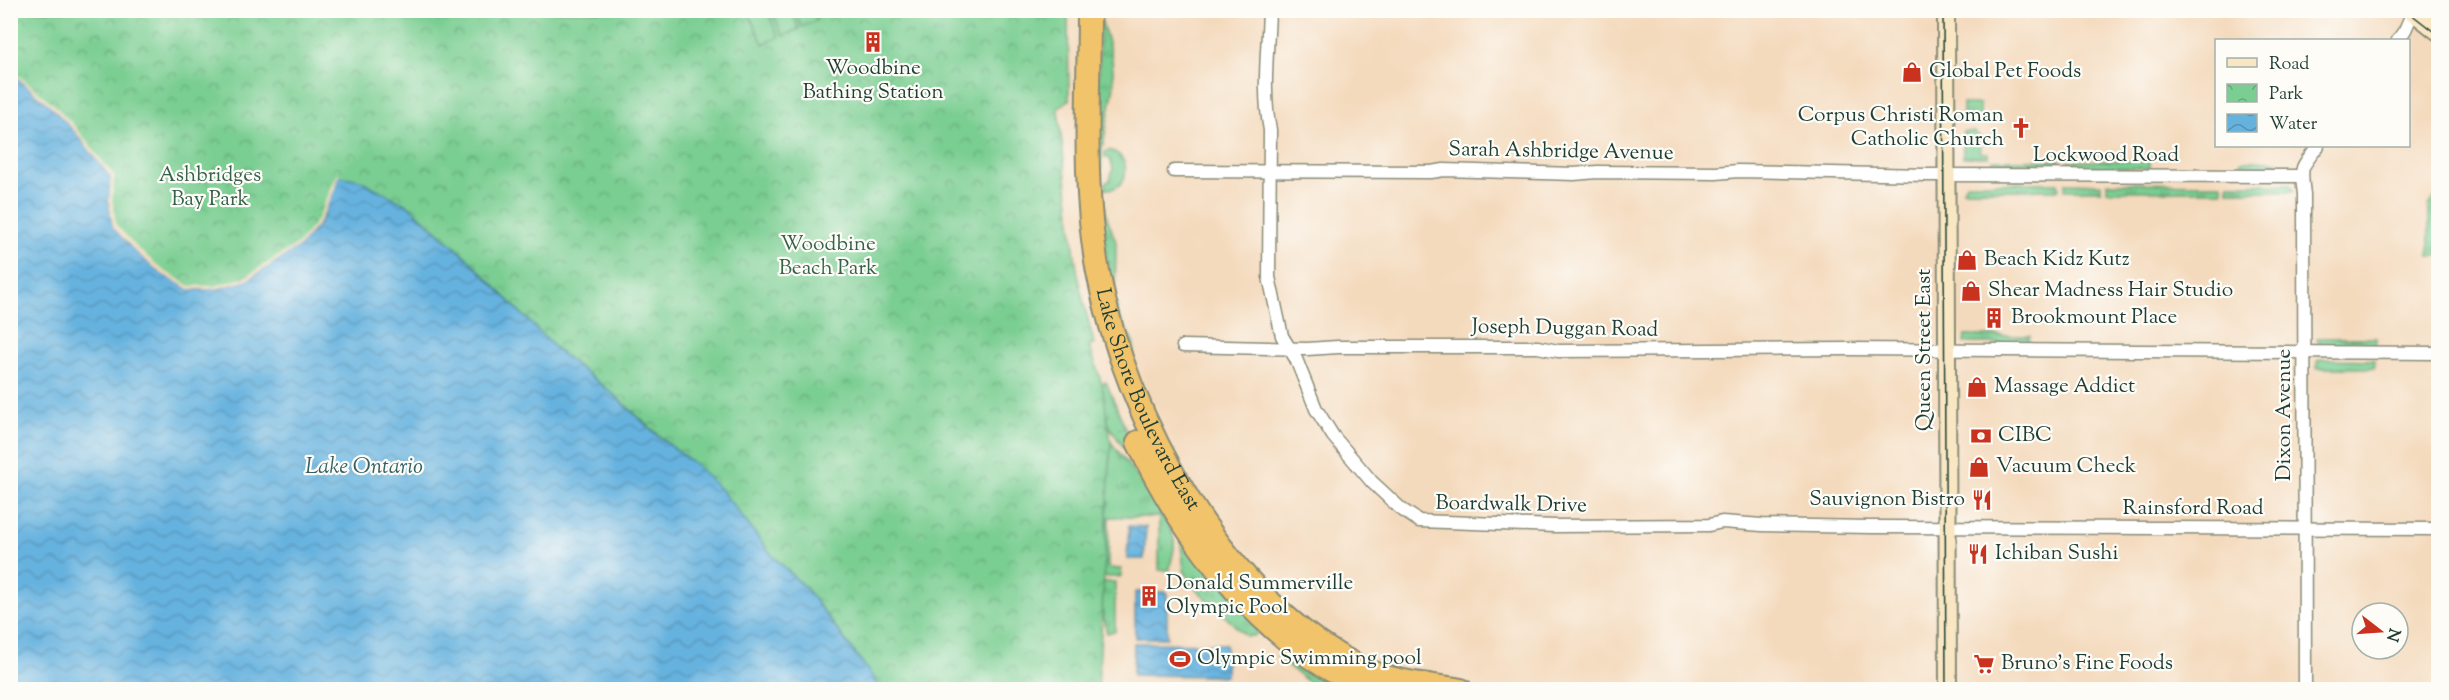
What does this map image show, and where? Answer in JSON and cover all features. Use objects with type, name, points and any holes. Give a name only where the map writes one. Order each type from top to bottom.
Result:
[{"type":"highway","name":"Lake Shore Boulevard East","points":[[1074,10],[1074,153],[1077,219],[1089,300],[1110,377],[1124,412],[1141,448],[1181,519],[1252,607],[1304,653],[1339,675],[1376,690]]},
{"type":"highway","name":"Lake Shore Boulevard East","points":[[1089,10],[1089,186],[1098,271],[1118,352],[1138,406],[1156,444],[1196,511],[1227,553],[1291,622],[1324,647],[1367,670],[1405,682],[1461,690]]},
{"type":"main road","name":"Queen Street East","points":[[1946,10],[1948,690]]},
{"type":"main road","points":[[2412,11],[2439,32]]},
{"type":"street","name":"Boardwalk Drive","points":[[1269,10],[1267,85],[1270,172],[1269,277],[1282,336],[1316,409],[1332,436],[1372,482],[1412,518],[1426,523],[1555,526],[1708,525],[1722,522],[1762,525],[1948,527]]},
{"type":"street","points":[[2399,39],[2405,30],[2412,11]]},
{"type":"street","points":[[2301,176],[2305,162],[2317,147]]},
{"type":"street","name":"Sarah Ashbridge Avenue","points":[[1174,171],[1431,172],[1453,170],[1582,174],[1748,171],[1947,175]]},
{"type":"street","name":"Lockwood Road","points":[[1947,175],[2301,176]]},
{"type":"street","name":"Dixon Avenue","points":[[2301,176],[2304,195],[2305,690]]},
{"type":"street","name":"Joseph Duggan Road","points":[[1183,346],[2439,353]]},
{"type":"street","name":"Rainsford Road","points":[[1948,527],[2439,529]]},
{"type":"green space","name":"Woodbine Beach Park","points":[[10,11],[1068,11],[1069,100],[1058,108],[1075,256],[1094,344],[1089,345],[1102,384],[1111,442],[1098,689],[882,689],[808,591],[771,554],[722,492],[612,393],[558,351],[466,257],[409,206],[320,221],[300,246],[245,281],[215,289],[189,289],[162,274],[113,227],[51,106],[11,72]]},
{"type":"green space","points":[[767,11],[779,37],[763,44],[748,12]]},
{"type":"green space","points":[[772,11],[791,11],[799,29],[783,36]]},
{"type":"green space","points":[[794,11],[813,11],[817,20],[802,27]]},
{"type":"green space","points":[[1100,15],[1112,57],[1114,86],[1102,149],[1101,190],[1116,242],[1115,300],[1119,316],[1134,344],[1133,358],[1115,310],[1100,218],[1097,145]]},
{"type":"green space","points":[[1963,104],[1980,104],[1980,117],[1975,122],[1963,123]]},
{"type":"green space","points":[[1963,132],[1975,132],[1980,137],[1980,153],[1988,153],[1988,157],[1963,157]]},
{"type":"green space","points":[[1108,150],[1117,153],[1125,166],[1123,180],[1113,189],[1105,188],[1105,183],[1110,180],[1113,169],[1110,159],[1105,157]]},
{"type":"green space","points":[[1992,160],[2060,160],[2060,167],[1992,167]]},
{"type":"green space","points":[[2068,161],[2150,161],[2150,168],[2069,167]]},
{"type":"green space","points":[[2241,161],[2278,161],[2278,169],[2241,169]]},
{"type":"green space","points":[[1966,183],[2058,183],[2059,190],[1963,190]]},
{"type":"green space","points":[[2065,183],[2101,184],[2101,190],[2065,190]]},
{"type":"green space","points":[[2107,183],[2222,184],[2222,191],[2107,191]]},
{"type":"green space","points":[[2228,184],[2290,184],[2294,191],[2228,191]]},
{"type":"green space","points":[[2438,193],[2438,256],[2429,256],[2429,206]]},
{"type":"green space","points":[[1965,336],[2030,336],[2028,344],[1964,343]]},
{"type":"green space","points":[[2317,338],[2376,338],[2375,347],[2319,345]]},
{"type":"green space","points":[[2322,359],[2374,360],[2374,368],[2317,368],[2317,361]]},
{"type":"green space","points":[[1106,382],[1135,451],[1260,630],[1254,636],[1246,636],[1192,585],[1184,570],[1180,537],[1143,475],[1111,429],[1103,412],[1095,384]]},
{"type":"green space","points":[[1111,442],[1147,490],[1171,530],[1174,552],[1170,570],[1159,570],[1159,517],[1109,517],[1108,568],[1121,569],[1121,577],[1095,577]]},
{"type":"green space","points":[[1096,582],[1115,582],[1115,631],[1107,633]]},
{"type":"green space","points":[[1283,650],[1352,689],[1315,687],[1277,657]]},
{"type":"water","name":"Lake Ontario","points":[[10,72],[51,106],[74,130],[111,177],[109,201],[113,227],[136,252],[162,274],[189,289],[215,289],[245,281],[300,246],[321,221],[339,176],[360,180],[409,206],[466,257],[558,351],[612,393],[658,436],[695,464],[722,491],[771,554],[808,591],[882,689],[11,689]]},
{"type":"water","points":[[1129,526],[1146,527],[1144,559],[1127,559]]},
{"type":"water","points":[[1135,592],[1167,592],[1167,638],[1135,638]]},
{"type":"water","name":"Olympic Swimming pool","points":[[1134,643],[1226,644],[1226,676],[1133,675]]},
{"type":"pier","points":[[10,69],[53,104],[76,128],[114,176],[112,200],[116,225],[138,249],[164,271],[190,286],[215,286],[244,278],[298,244],[318,219],[337,175],[340,173],[334,191],[320,221],[300,246],[245,281],[215,289],[189,289],[162,274],[136,252],[113,227],[109,201],[111,177],[74,130]]},
{"type":"tram line","points":[[1943,10],[1946,690]]},
{"type":"tram line","points":[[2406,10],[2438,35]]},
{"type":"place","name":"Woodbine Bathing Station","points":[[873,42]]},
{"type":"place","name":"Global Pet Foods","points":[[1912,72]]},
{"type":"place","name":"Corpus Christi Roman Catholic Church","points":[[2021,128]]},
{"type":"place","name":"Beach Kidz Kutz","points":[[1967,260]]},
{"type":"place","name":"Shear Madness Hair Studio","points":[[1971,291]]},
{"type":"place","name":"Brookmount Place","points":[[1994,318]]},
{"type":"place","name":"Massage Addict","points":[[1977,387]]},
{"type":"place","name":"CIBC","points":[[1981,436]]},
{"type":"place","name":"Vacuum Check","points":[[1979,467]]},
{"type":"place","name":"Sauvignon Bistro","points":[[1982,500]]},
{"type":"place","name":"Ichiban Sushi","points":[[1978,554]]},
{"type":"place","name":"Donald Summerville Olympic Pool","points":[[1149,596]]},
{"type":"place","name":"Olympic Swimming pool","points":[[1180,659]]},
{"type":"place","name":"Bruno’s Fine Foods","points":[[1984,664]]},
{"type":"park label","name":"Ashbridges Bay Park","points":[[210,188]]}]
